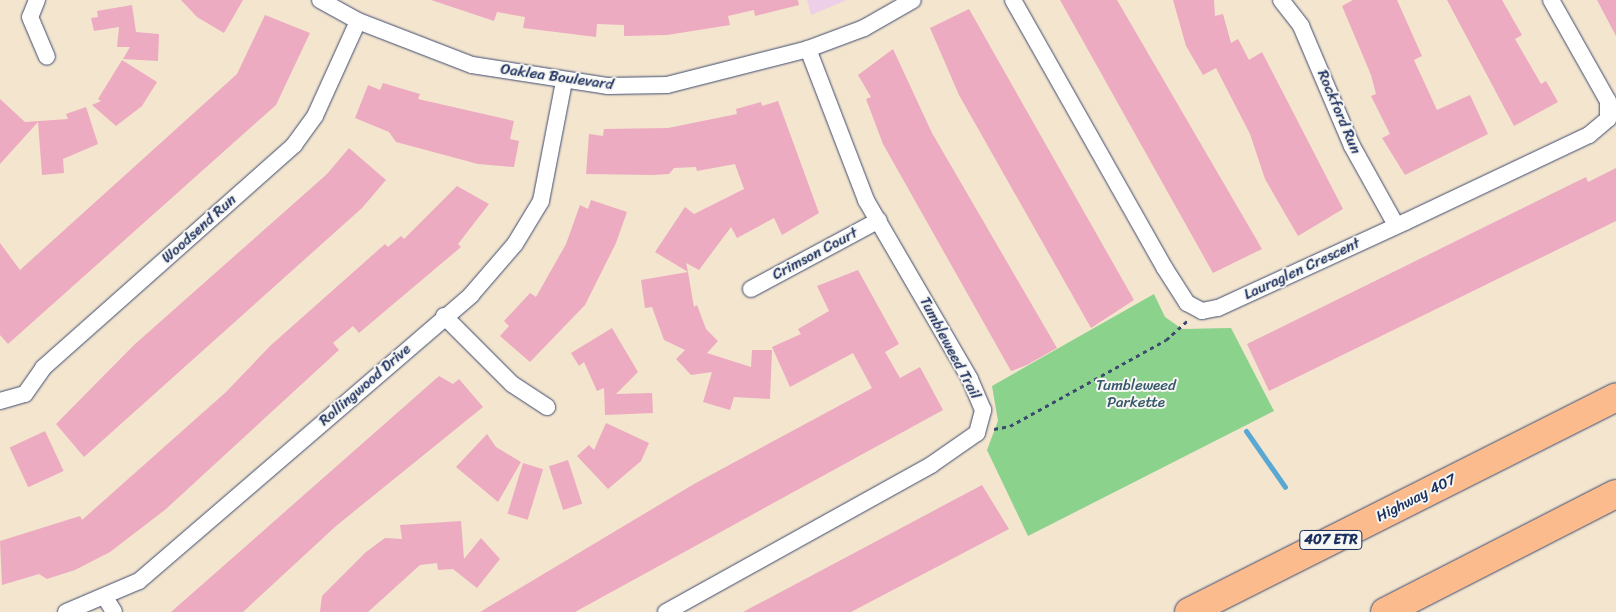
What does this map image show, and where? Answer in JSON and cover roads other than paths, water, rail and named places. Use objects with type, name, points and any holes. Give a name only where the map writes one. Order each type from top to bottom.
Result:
[{"type":"highway","name":"Highway 407","points":[[1190,612],[1616,397]]},
{"type":"highway","points":[[1385,612],[1616,494]]},
{"type":"street","points":[[37,0],[30,17],[47,57]]},
{"type":"street","name":"Oaklea Boulevard","points":[[320,0],[358,21],[472,65],[564,81],[667,85],[808,49],[864,28],[913,0]]},
{"type":"street","name":"Lauraglen Crescent","points":[[1013,0],[1164,267],[1187,303],[1202,311],[1218,308],[1590,135],[1608,119],[1608,101],[1552,0]]},
{"type":"street","name":"Rockford Run","points":[[1282,0],[1301,26],[1352,146],[1396,226]]},
{"type":"street","name":"Woodsend Run","points":[[0,400],[25,394],[43,368],[294,145],[315,116],[358,21]]},
{"type":"street","name":"Tumbleweed Trail","points":[[666,612],[931,465],[977,433],[983,410],[970,379],[879,220],[823,97],[808,49]]},
{"type":"street","name":"Rollingwood Drive","points":[[66,612],[110,605],[444,316],[471,295],[515,244],[540,201],[564,81]]},
{"type":"street","name":"Crimson Court","points":[[752,289],[879,220]]},
{"type":"street","points":[[444,316],[512,384],[547,407]]},
{"type":"waterway","points":[[1246,431],[1285,487]]},
{"type":"park label","name":"Tumbleweed Parkette","points":[[1136,394]]}]
